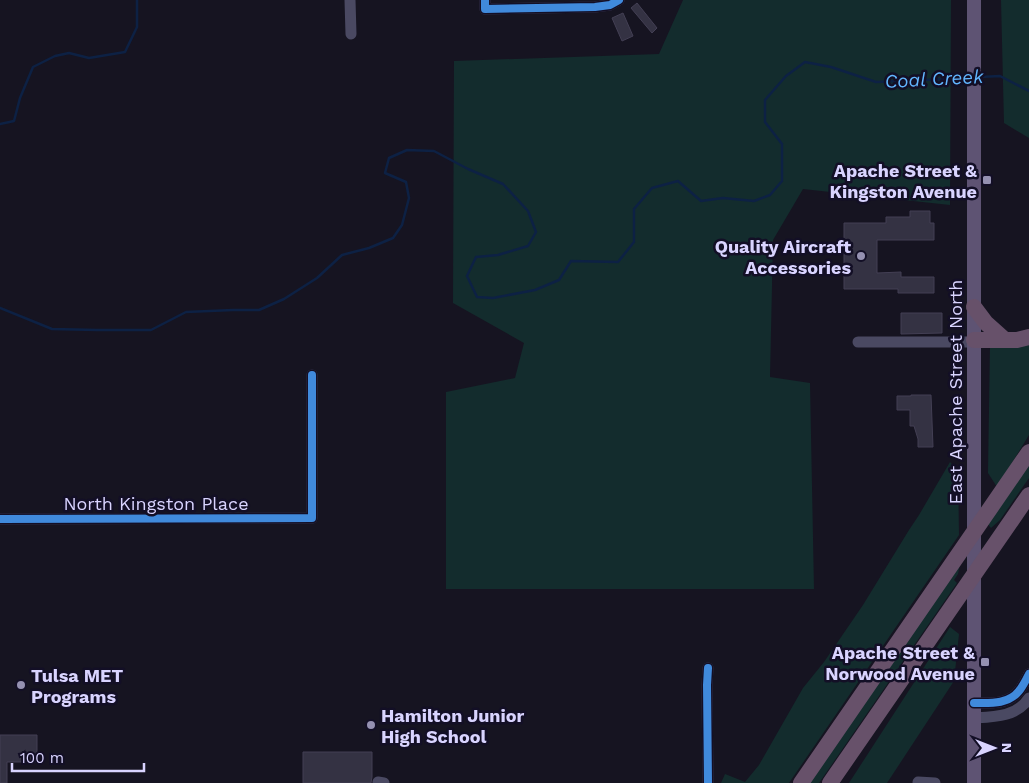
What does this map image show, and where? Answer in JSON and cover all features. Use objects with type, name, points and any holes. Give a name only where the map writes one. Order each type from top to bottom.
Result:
[{"type":"highway","points":[[974,307],[986,324],[1005,340]]},
{"type":"highway","points":[[974,341],[1017,340],[1029,337]]},
{"type":"highway","points":[[801,783],[1029,452]]},
{"type":"highway","points":[[832,780],[1029,495]]},
{"type":"main road","name":"East Apache Street North","points":[[974,0],[974,783]]},
{"type":"street","points":[[350,0],[351,34]]},
{"type":"street","points":[[485,4],[572,4],[595,7],[610,5],[619,0]]},
{"type":"street","points":[[858,342],[974,341]]},
{"type":"street","name":"North Kingston Place","points":[[0,519],[312,518],[312,376]]},
{"type":"street","points":[[708,668],[708,783]]},
{"type":"street","points":[[974,703],[993,703],[1007,700],[1018,692],[1027,681]]},
{"type":"street","points":[[974,718],[1007,715],[1020,708],[1029,698]]},
{"type":"street","points":[[918,782],[935,783]]},
{"type":"green space","points":[[683,0],[951,0],[950,205],[803,189],[773,240],[770,377],[810,383],[814,589],[446,589],[446,392],[515,378],[524,343],[453,303],[454,61],[659,54]]},
{"type":"green space","points":[[1001,0],[1029,0],[1029,138],[1004,123]]},
{"type":"green space","points":[[990,344],[1029,344],[1029,435],[997,487],[988,473]]},
{"type":"green space","points":[[950,462],[958,471],[959,535],[789,783],[721,783],[725,774],[745,782],[759,765],[803,688],[824,662],[863,605]]},
{"type":"green space","points":[[1029,462],[1029,478],[1000,520],[991,528],[987,523]]},
{"type":"green space","points":[[960,564],[958,574],[954,580],[957,583],[819,783],[808,783]]},
{"type":"green space","points":[[950,627],[959,634],[954,681],[887,783],[849,783]]},
{"type":"building","points":[[637,3],[657,28],[652,33],[631,8]]},
{"type":"building","points":[[623,13],[633,36],[622,41],[612,18]]},
{"type":"building","name":"Quality Aircraft Accessories","points":[[910,211],[930,211],[930,223],[934,223],[934,240],[877,240],[877,273],[901,272],[901,277],[934,277],[934,293],[898,293],[898,289],[844,289],[844,223],[886,223],[886,217],[910,217]]},
{"type":"building","points":[[901,313],[942,313],[942,333],[901,334]]},
{"type":"building","points":[[931,395],[933,447],[918,447],[914,426],[910,426],[910,410],[897,410],[897,396]]},
{"type":"building","points":[[0,735],[37,735],[37,762],[7,762],[7,783],[0,783]]},
{"type":"building","points":[[303,752],[372,752],[371,783],[303,783]]},
{"type":"waterway","name":"Coal Creek","points":[[0,124],[14,121],[20,98],[33,67],[55,56],[69,53],[89,58],[125,52],[137,27],[137,0]]},
{"type":"waterway","name":"Coal Creek","points":[[0,308],[52,329],[97,330],[151,330],[186,312],[259,310],[284,299],[317,278],[342,255],[369,248],[393,238],[402,225],[409,198],[406,182],[385,173],[389,158],[407,150],[434,151],[468,169],[503,184],[528,211],[536,232],[528,246],[498,255],[476,257],[467,276],[477,297],[493,298],[535,290],[559,280],[571,261],[618,262],[634,242],[634,209],[652,188],[678,181],[701,201],[723,198],[754,201],[770,195],[782,181],[782,144],[765,122],[765,100],[786,76],[805,62],[831,67],[876,82],[969,78]]},
{"type":"waterway","name":"Coal Creek","points":[[980,77],[1000,76],[1029,91]]},
{"type":"cycle path","points":[[485,0],[485,9],[595,7],[610,5],[619,0]]},
{"type":"cycle path","points":[[0,519],[312,518],[312,375]]},
{"type":"cycle path","points":[[708,668],[708,783]]},
{"type":"cycle path","points":[[974,703],[1004,701],[1015,696],[1029,674]]},
{"type":"place","name":"Apache Street & Kingston Avenue","points":[[987,180]]},
{"type":"place","name":"Quality Aircraft Accessories","points":[[861,256]]},
{"type":"place","name":"Apache Street & Norwood Avenue","points":[[985,662]]},
{"type":"place","name":"Tulsa MET Programs","points":[[21,685]]},
{"type":"place","name":"Hamilton Junior High School","points":[[371,725]]}]
